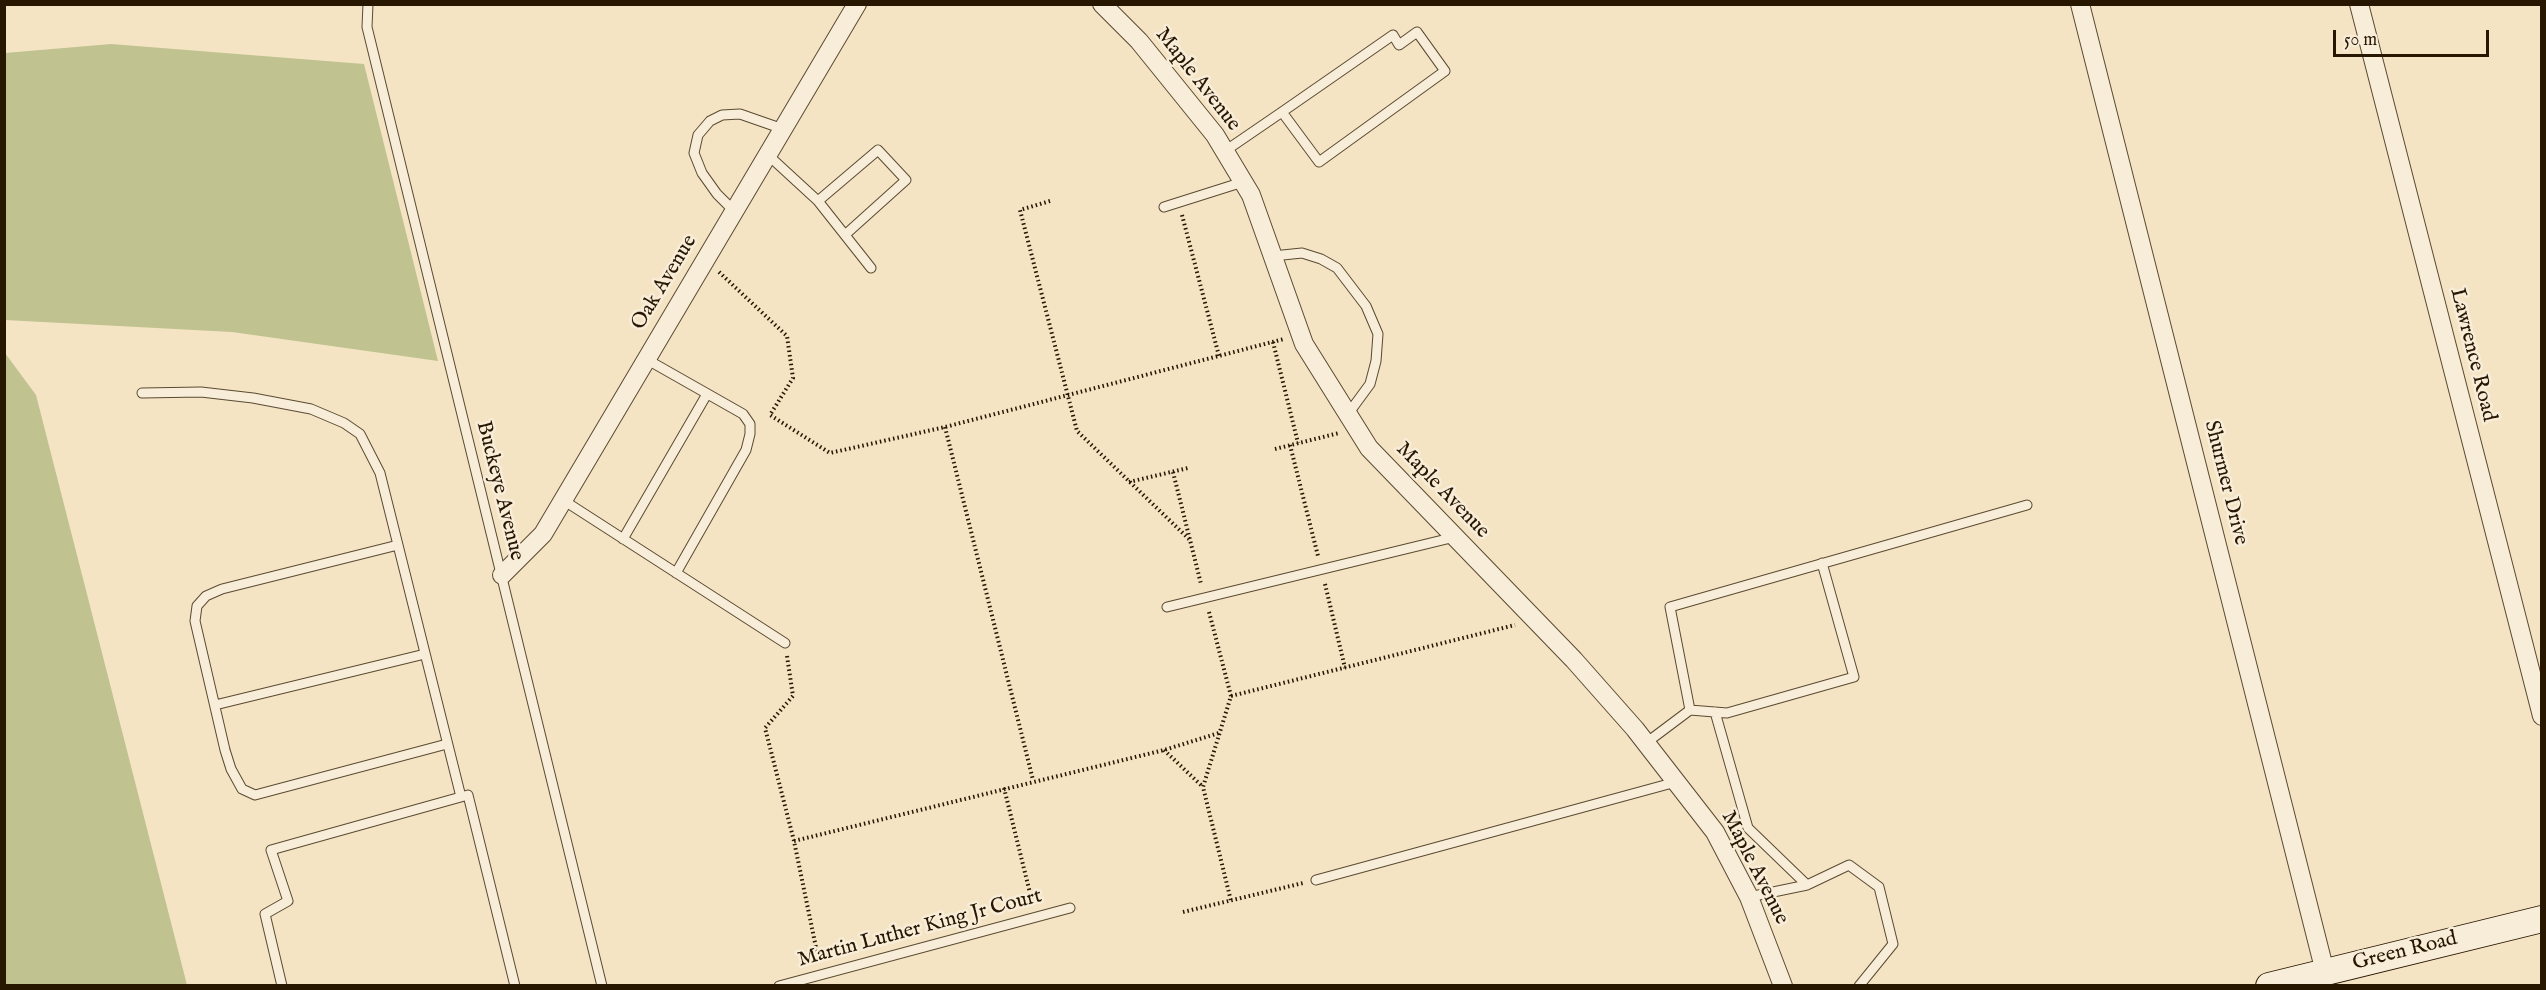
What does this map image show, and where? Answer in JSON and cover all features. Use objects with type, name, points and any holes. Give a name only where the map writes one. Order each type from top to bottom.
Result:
[{"type":"main road","name":"Green Road","points":[[2269,986],[2541,919]]},
{"type":"street","name":"Oak Avenue","points":[[501,575],[543,534],[857,4]]},
{"type":"street","name":"Maple Avenue","points":[[1102,4],[1139,41],[1215,135],[1251,195],[1301,335],[1352,422],[1370,448],[1535,620],[1646,743],[1715,832],[1749,897],[1783,986]]},
{"type":"street","name":"Shurmer Drive","points":[[2080,4],[2325,972]]},
{"type":"street","name":"Lawrence Road","points":[[2359,4],[2541,716]]},
{"type":"lane","name":"Buckeye Avenue","points":[[368,4],[367,27],[602,986]]},
{"type":"lane","points":[[1225,152],[1282,112],[1393,35],[1399,45],[1417,32],[1445,71],[1319,162],[1282,112]]},
{"type":"lane","points":[[734,211],[717,194],[702,173],[694,153],[698,135],[710,121],[722,115],[740,114],[783,129]]},
{"type":"lane","points":[[818,201],[878,150],[906,180],[846,234]]},
{"type":"lane","points":[[768,155],[818,201],[871,268]]},
{"type":"lane","points":[[1164,207],[1243,182]]},
{"type":"lane","points":[[1273,256],[1302,253],[1338,268],[1366,306],[1378,334],[1376,361],[1370,384],[1352,422]]},
{"type":"lane","points":[[646,359],[743,414],[750,424],[746,450],[676,573]]},
{"type":"lane","points":[[142,393],[201,392],[253,398],[311,409],[344,423],[360,434],[380,473],[461,797]]},
{"type":"lane","points":[[623,539],[707,394]]},
{"type":"lane","points":[[563,500],[785,643]]},
{"type":"lane","points":[[1690,710],[1670,607],[2027,505]]},
{"type":"lane","points":[[1167,607],[1455,537]]},
{"type":"lane","points":[[398,545],[222,589],[206,596],[197,606],[195,621],[215,705],[231,769],[242,789],[255,795],[447,744]]},
{"type":"lane","points":[[1646,743],[1690,710],[1727,713],[1854,677],[1822,564]]},
{"type":"lane","points":[[215,705],[425,654]]},
{"type":"lane","points":[[1715,712],[1748,828],[1807,885]]},
{"type":"lane","points":[[1316,880],[1676,782]]},
{"type":"lane","points":[[282,986],[265,914],[288,901],[271,850],[468,795],[515,986]]},
{"type":"lane","points":[[1749,897],[1807,885],[1849,865],[1879,887],[1893,944],[1859,986]]},
{"type":"lane","name":"Martin Luther King Jr Court","points":[[779,986],[1070,908]]},
{"type":"path","points":[[1050,201],[1020,210],[1077,431],[1190,541]]},
{"type":"path","points":[[1179,202],[1219,356]]},
{"type":"path","points":[[706,259],[788,336],[793,378],[770,415],[830,453],[945,427],[1301,335]]},
{"type":"path","points":[[1273,342],[1298,443]]},
{"type":"path","points":[[1275,448],[1298,443],[1352,422]]},
{"type":"path","points":[[945,427],[1033,780]]},
{"type":"path","points":[[1129,482],[1188,468]]},
{"type":"path","points":[[1231,901],[1203,786],[1231,696],[1535,620]]},
{"type":"path","points":[[785,643],[792,696],[765,728],[794,841],[822,974]]},
{"type":"path","points":[[794,841],[1033,780],[1164,750],[1219,732]]},
{"type":"path","points":[[1164,750],[1203,786]]},
{"type":"path","points":[[1004,788],[1036,917]]},
{"type":"path","points":[[1183,912],[1316,880]]},
{"type":"green space","points":[[111,44],[364,64],[438,361],[232,332],[5,320],[5,53]]},
{"type":"green space","points":[[5,353],[36,395],[187,985],[5,985]]}]
